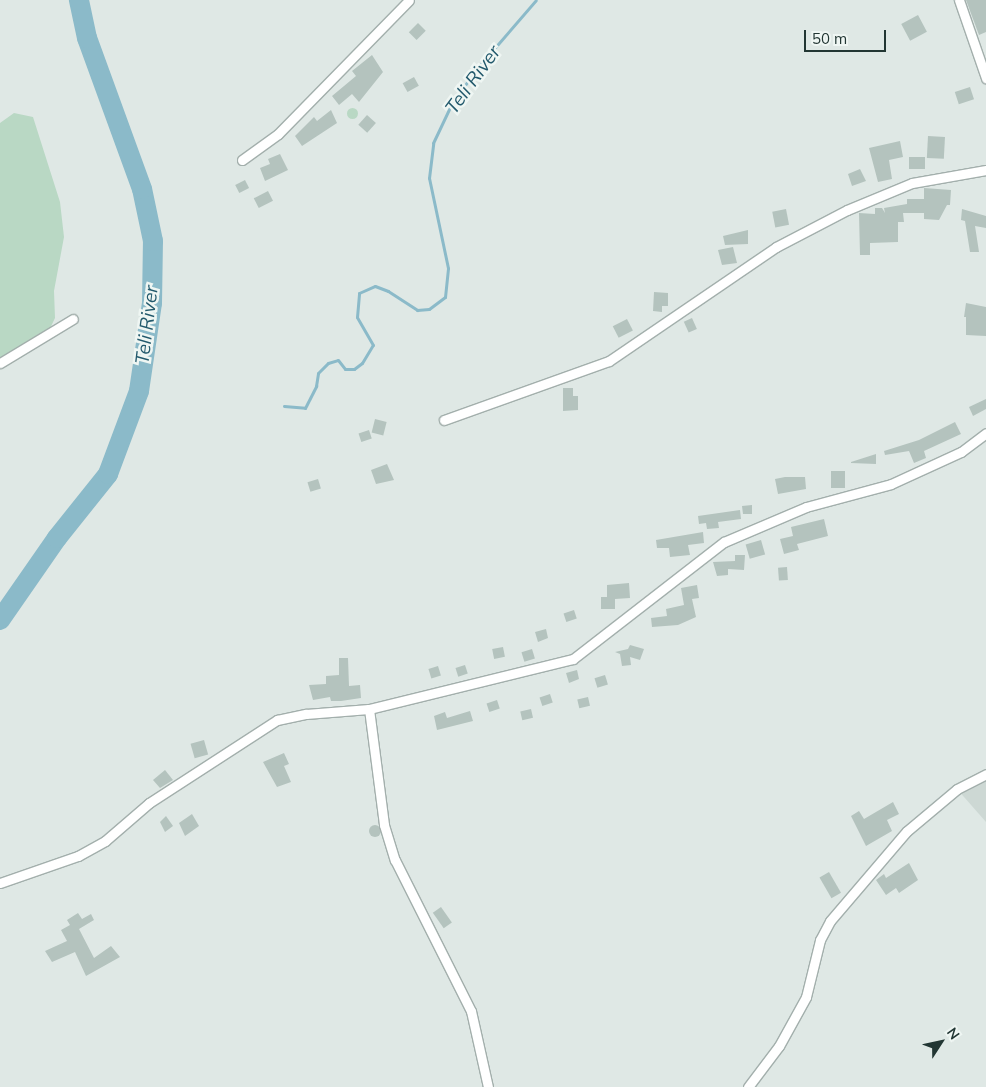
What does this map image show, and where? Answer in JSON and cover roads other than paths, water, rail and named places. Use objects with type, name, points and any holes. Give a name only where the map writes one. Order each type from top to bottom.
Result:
[{"type":"street","points":[[242,160],[278,134],[409,0]]},
{"type":"street","points":[[959,0],[986,78]]},
{"type":"street","points":[[444,420],[609,361],[776,247],[847,210],[912,183],[986,170]]},
{"type":"street","points":[[0,363],[73,319]]},
{"type":"street","points":[[0,883],[78,856],[105,840],[149,803],[277,720],[306,714],[369,709],[573,659],[724,542],[806,507],[898,482],[961,452],[986,433]]},
{"type":"street","points":[[369,709],[387,834],[395,860],[471,1011],[488,1087]]},
{"type":"street","points":[[748,1087],[779,1046],[806,996],[820,940],[830,921],[907,831],[957,789],[986,774]]},
{"type":"waterway","name":"Teli River","points":[[0,620],[57,538],[108,474],[139,391],[152,303],[153,241],[142,189],[87,38],[79,0]]},
{"type":"waterway","name":"Teli River","points":[[284,406],[305,408],[316,386],[318,373],[328,363],[338,360],[345,369],[354,369],[362,363],[373,345],[357,317],[359,293],[375,286],[388,291],[417,310],[429,309],[445,297],[448,268],[429,178],[433,143],[451,105],[473,73],[536,0]]}]
